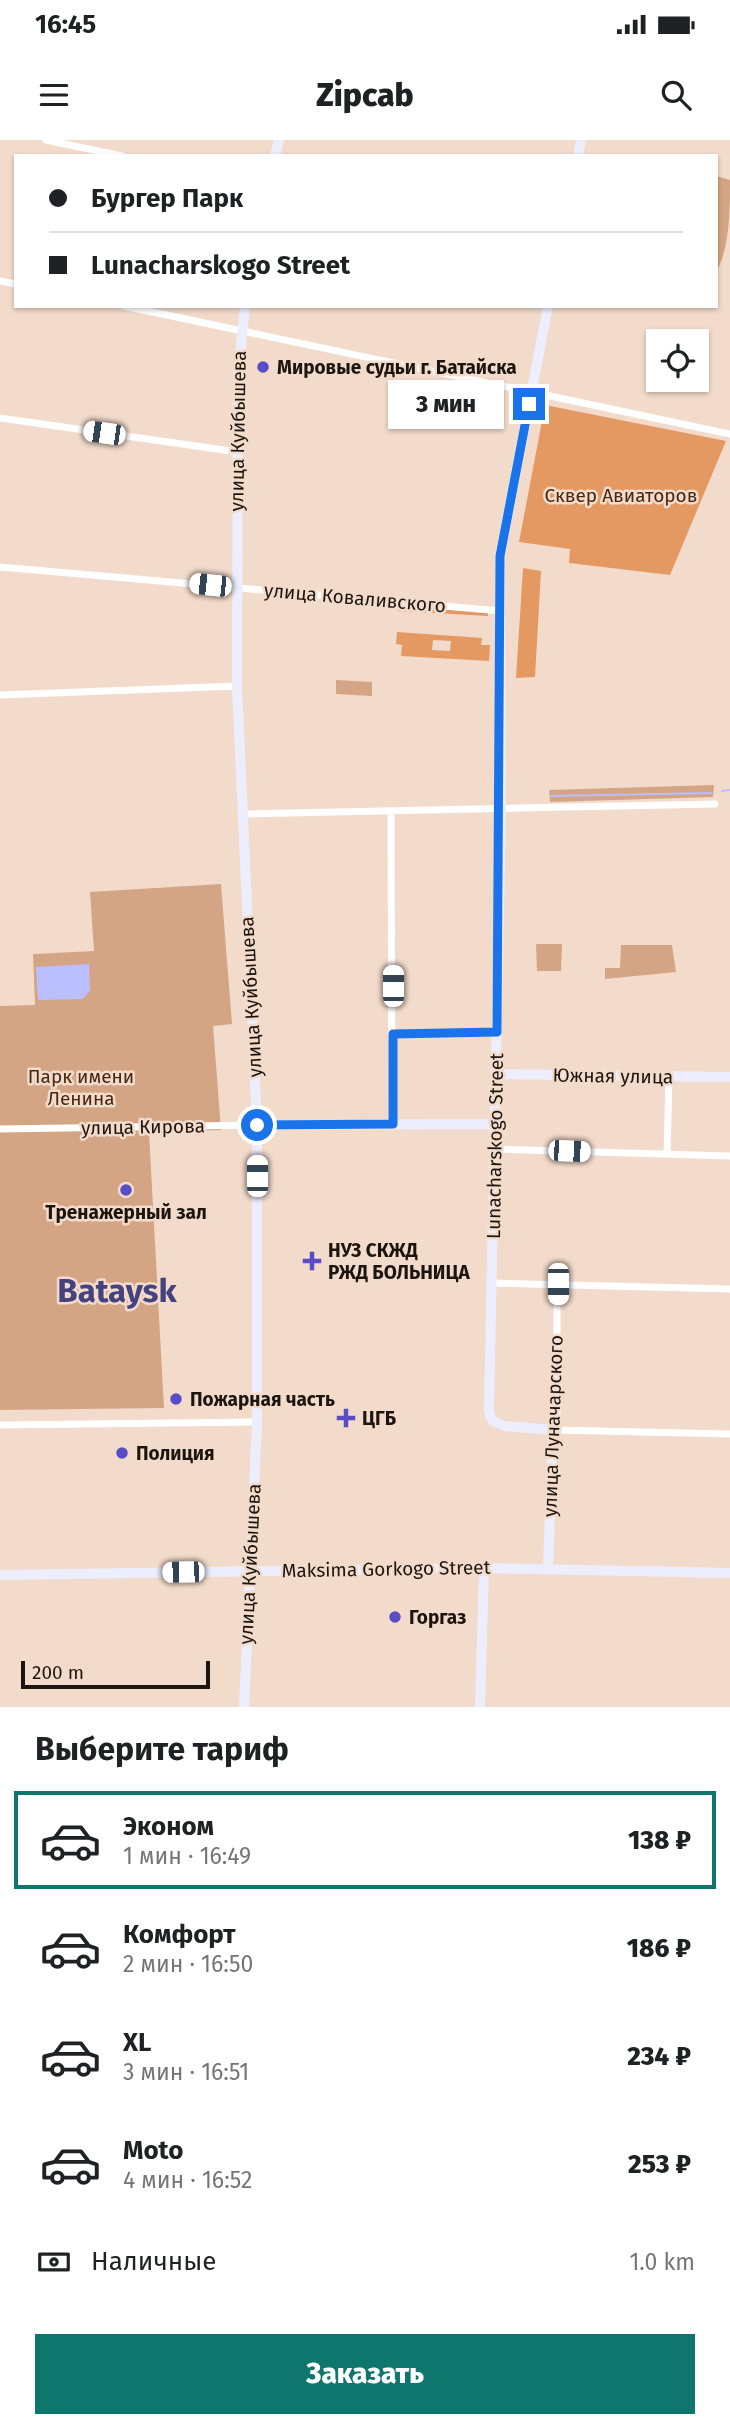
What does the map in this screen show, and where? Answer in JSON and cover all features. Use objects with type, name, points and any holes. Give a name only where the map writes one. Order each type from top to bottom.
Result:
[{"type":"main road","name":"улица Куйбышева","points":[[243,1707],[257,1422],[257,1125],[237,686],[238,452],[241,330],[245,308]]},
{"type":"main road","name":"Lunacharskogo Street","points":[[548,308],[502,545],[501,810],[489,1416],[493,1421],[505,1426],[553,1430]]},
{"type":"main road","name":"Южная улица","points":[[496,1074],[730,1077]]},
{"type":"main road","name":"улица Кирова","points":[[257,1125],[496,1124]]},
{"type":"main road","name":"улица Луначарского","points":[[548,1568],[553,1430]]},
{"type":"main road","name":"Maksima Gorkogo Street","points":[[0,1575],[484,1568],[730,1573]]},
{"type":"main road","points":[[480,1707],[484,1568]]},
{"type":"street","points":[[46,140],[112,154]]},
{"type":"street","points":[[134,308],[730,434]]},
{"type":"street","points":[[0,418],[238,452]]},
{"type":"street","name":"улица Коваливского","points":[[0,567],[501,611]]},
{"type":"street","points":[[0,695],[237,686]]},
{"type":"street","points":[[242,814],[715,804]]},
{"type":"street","points":[[391,812],[393,1124]]},
{"type":"street","points":[[393,1034],[497,1032]]},
{"type":"street","points":[[667,1154],[669,1076]]},
{"type":"street","name":"улица Кирова","points":[[0,1129],[257,1125]]},
{"type":"street","points":[[495,1149],[730,1156]]},
{"type":"street","points":[[492,1283],[730,1289]]},
{"type":"street","name":"улица Луначарского","points":[[553,1430],[557,1418],[558,1284]]},
{"type":"street","points":[[0,1425],[257,1422]]},
{"type":"street","points":[[553,1430],[730,1434]]},
{"type":"green space","points":[[718,177],[730,180],[727,240],[718,268]]},
{"type":"green space","name":"Сквер Авиаторов","points":[[545,405],[726,441],[670,575],[569,563],[570,549],[519,542]]},
{"type":"green space","points":[[523,568],[541,571],[535,677],[516,678]]},
{"type":"green space","points":[[398,607],[488,612],[488,616],[398,611]]},
{"type":"green space","points":[[397,632],[482,638],[481,645],[490,645],[489,661],[401,656],[402,645],[396,644]],"holes":[[[433,640],[451,641],[450,651],[432,650]]]},
{"type":"green space","points":[[336,680],[372,682],[372,696],[336,694]]},
{"type":"green space","points":[[714,785],[713,797],[550,802],[549,790]]},
{"type":"green space","name":"Парк имени Ленина","points":[[221,884],[232,1024],[213,1026],[221,1130],[149,1132],[164,1408],[0,1410],[0,1006],[35,1005],[33,954],[94,951],[90,892]]},
{"type":"green space","points":[[536,944],[562,944],[561,971],[537,971]]},
{"type":"green space","points":[[621,945],[672,945],[676,972],[605,979],[605,968],[620,968]]},
{"type":"water","points":[[89,964],[90,990],[83,999],[38,1000],[36,967]]},
{"type":"waterway","points":[[722,791],[730,790]]},
{"type":"waterway","points":[[551,796],[711,793]]},
{"type":"place","name":"Мировые судьи г. Батайска","points":[[263,367]]},
{"type":"place","name":"Тренажерный зал","points":[[126,1190]]},
{"type":"place","name":"НУЗ СКЖД РЖД БОЛЬНИЦА","points":[[312,1261]]},
{"type":"place","name":"Пожарная часть","points":[[176,1399]]},
{"type":"place","name":"ЦГБ","points":[[346,1418]]},
{"type":"place","name":"Полиция","points":[[122,1453]]},
{"type":"place","name":"Горгаз","points":[[395,1617]]},
{"type":"district","name":"Bataysk","points":[[117,1291]]},
{"type":"route","points":[[257,1125],[393,1124],[393,1034],[497,1032],[501,810],[500,556],[529,404]]}]
